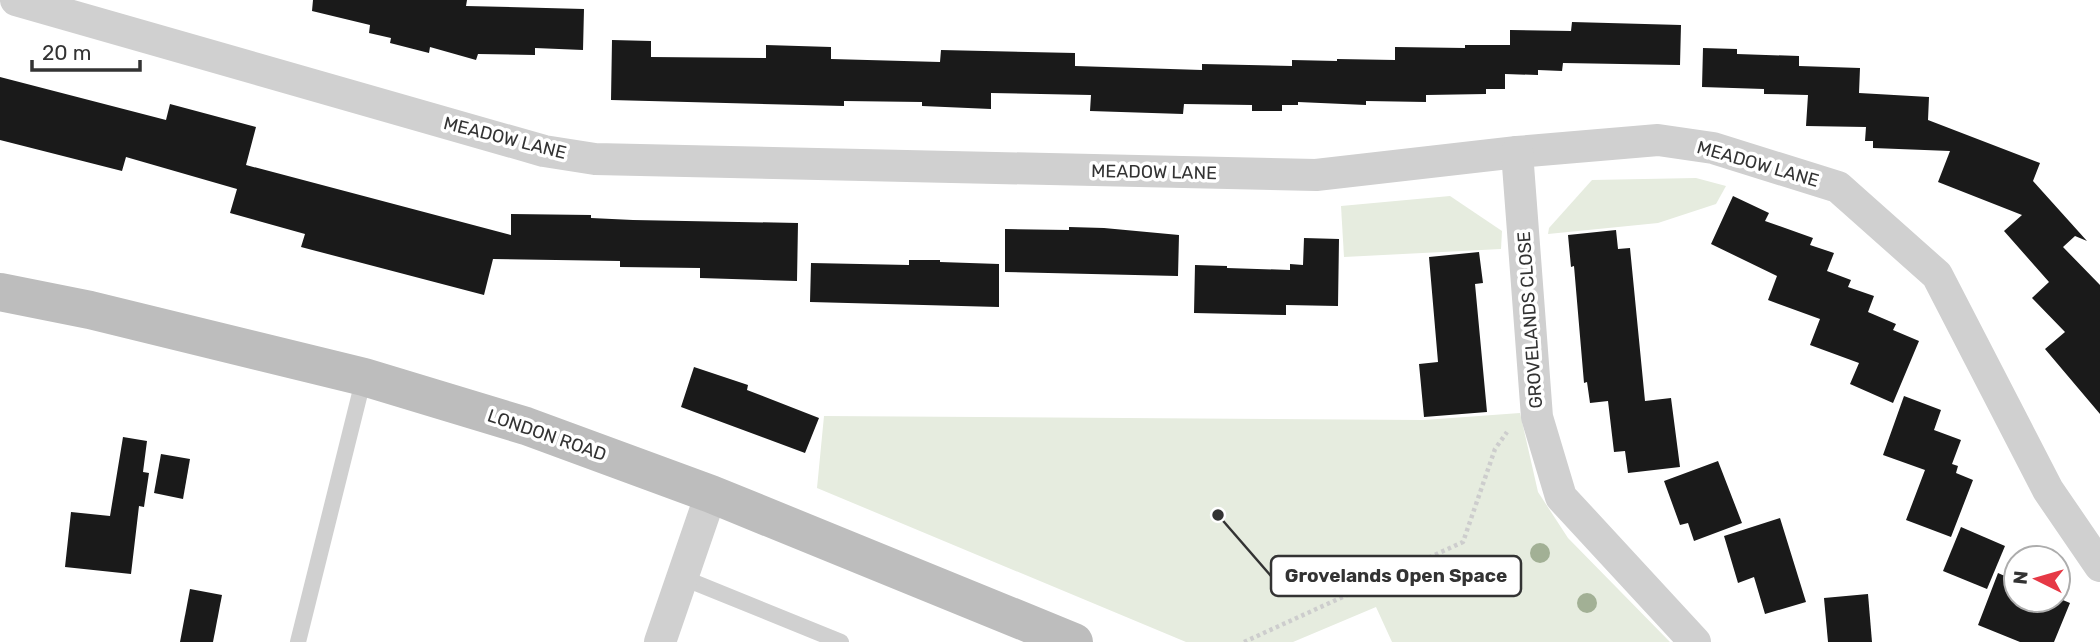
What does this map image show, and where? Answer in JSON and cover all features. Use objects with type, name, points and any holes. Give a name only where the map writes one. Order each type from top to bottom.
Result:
[{"type":"main road","name":"LONDON ROAD","points":[[0,292],[90,310],[364,377],[526,426],[711,494],[1074,642]]},
{"type":"street","name":"MEADOW LANE","points":[[16,0],[544,151],[594,159],[1316,175],[1517,152],[1658,140],[1713,148],[1838,187],[1937,275],[2048,490],[2100,566]]},
{"type":"street","name":"GROVELANDS CLOSE","points":[[1517,152],[1537,417],[1561,497],[1695,642]]},
{"type":"street","points":[[660,642],[711,494]]},
{"type":"lane","points":[[298,642],[364,377]]},
{"type":"lane","points":[[681,577],[841,642]]},
{"type":"path","points":[[1244,642],[1463,542],[1495,449]]},
{"type":"shaded area","points":[[1696,178],[1726,186],[1716,204],[1658,223],[1548,234],[1549,228],[1592,180]]},
{"type":"shaded area","points":[[1450,196],[1502,231],[1501,249],[1344,257],[1341,206]]},
{"type":"shaded area","points":[[1520,413],[1538,492],[1568,538],[1670,642],[1392,642],[1376,607],[1293,642],[1186,642],[817,488],[824,416],[1424,420]]},
{"type":"building","points":[[313,0],[467,0],[466,6],[584,9],[583,50],[535,48],[535,55],[478,54],[476,60],[430,47],[429,53],[390,43],[391,38],[369,33],[370,25],[312,11]]},
{"type":"building","points":[[1572,22],[1681,25],[1680,65],[1563,63],[1562,71],[1538,70],[1538,75],[1505,74],[1505,89],[1486,89],[1486,94],[1426,95],[1426,102],[1366,101],[1366,105],[1298,102],[1298,105],[1282,105],[1282,111],[1252,111],[1252,105],[1184,104],[1183,114],[1090,111],[1091,95],[991,93],[991,109],[922,106],[922,102],[844,101],[844,106],[611,100],[612,40],[651,41],[651,57],[766,58],[766,45],[831,47],[831,59],[940,62],[941,50],[1075,53],[1075,66],[1202,70],[1202,64],[1292,66],[1292,60],[1395,60],[1395,47],[1465,48],[1465,45],[1510,45],[1510,30],[1571,31]]},
{"type":"building","points":[[1703,48],[1737,49],[1737,54],[1799,56],[1799,66],[1860,68],[1859,93],[1929,97],[1928,120],[2040,163],[2033,181],[2087,241],[2075,236],[2063,247],[2100,285],[2100,414],[2045,349],[2065,332],[2032,298],[2049,282],[2004,231],[2022,215],[1938,182],[1950,151],[1873,148],[1873,141],[1865,141],[1866,127],[1806,126],[1808,95],[1764,94],[1764,89],[1702,87]]},
{"type":"building","points":[[0,77],[166,120],[170,104],[256,127],[246,165],[511,235],[511,214],[591,215],[591,218],[633,220],[798,223],[797,281],[700,278],[700,268],[620,267],[620,261],[493,259],[484,295],[301,247],[305,234],[230,213],[237,189],[126,157],[122,171],[0,140]]},
{"type":"building","points":[[1733,196],[1769,213],[1765,221],[1813,238],[1810,245],[1834,253],[1827,271],[1851,280],[1848,287],[1874,296],[1868,312],[1896,324],[1893,330],[1919,341],[1893,403],[1850,384],[1859,363],[1810,345],[1820,319],[1768,300],[1777,276],[1711,244]]},
{"type":"building","points":[[1069,227],[1179,235],[1178,276],[1005,272],[1005,229],[1069,230]]},
{"type":"building","points":[[1616,230],[1618,249],[1630,248],[1645,401],[1671,398],[1680,467],[1628,473],[1625,451],[1614,452],[1608,401],[1590,403],[1587,382],[1584,383],[1574,266],[1571,267],[1568,235]]},
{"type":"building","points":[[1304,238],[1339,239],[1338,306],[1286,305],[1286,315],[1194,313],[1195,265],[1290,270],[1290,264],[1303,265]]},
{"type":"building","points":[[1479,252],[1483,283],[1475,284],[1487,412],[1424,417],[1419,364],[1438,362],[1429,257]]},
{"type":"building","points":[[909,260],[999,264],[999,307],[810,302],[811,263],[909,265]]},
{"type":"building","points":[[694,367],[748,385],[747,390],[819,418],[805,453],[681,407]]},
{"type":"building","points":[[1904,396],[1941,410],[1934,430],[1961,440],[1952,464],[1958,466],[1956,473],[1973,480],[1951,537],[1906,520],[1925,470],[1883,455]]},
{"type":"building","points":[[123,437],[147,441],[143,472],[149,473],[144,507],[139,506],[131,574],[65,567],[71,512],[110,516]]},
{"type":"building","points":[[161,454],[190,459],[183,499],[154,493]]},
{"type":"building","points":[[1718,461],[1742,523],[1694,541],[1688,523],[1680,525],[1664,481]]},
{"type":"building","points":[[1780,518],[1806,602],[1765,614],[1754,577],[1738,583],[1724,536]]},
{"type":"building","points":[[1961,527],[2002,545],[2002,553],[1987,589],[1943,571]]},
{"type":"building","points":[[1998,573],[2002,575],[2002,614],[2065,614],[2054,642],[2020,642],[1978,625]]},
{"type":"building","points":[[190,589],[222,595],[213,642],[180,642]]},
{"type":"building","points":[[1868,594],[1872,642],[1828,642],[1824,598]]},
{"type":"place","name":"Grovelands Open Space","points":[[1218,515]]}]
